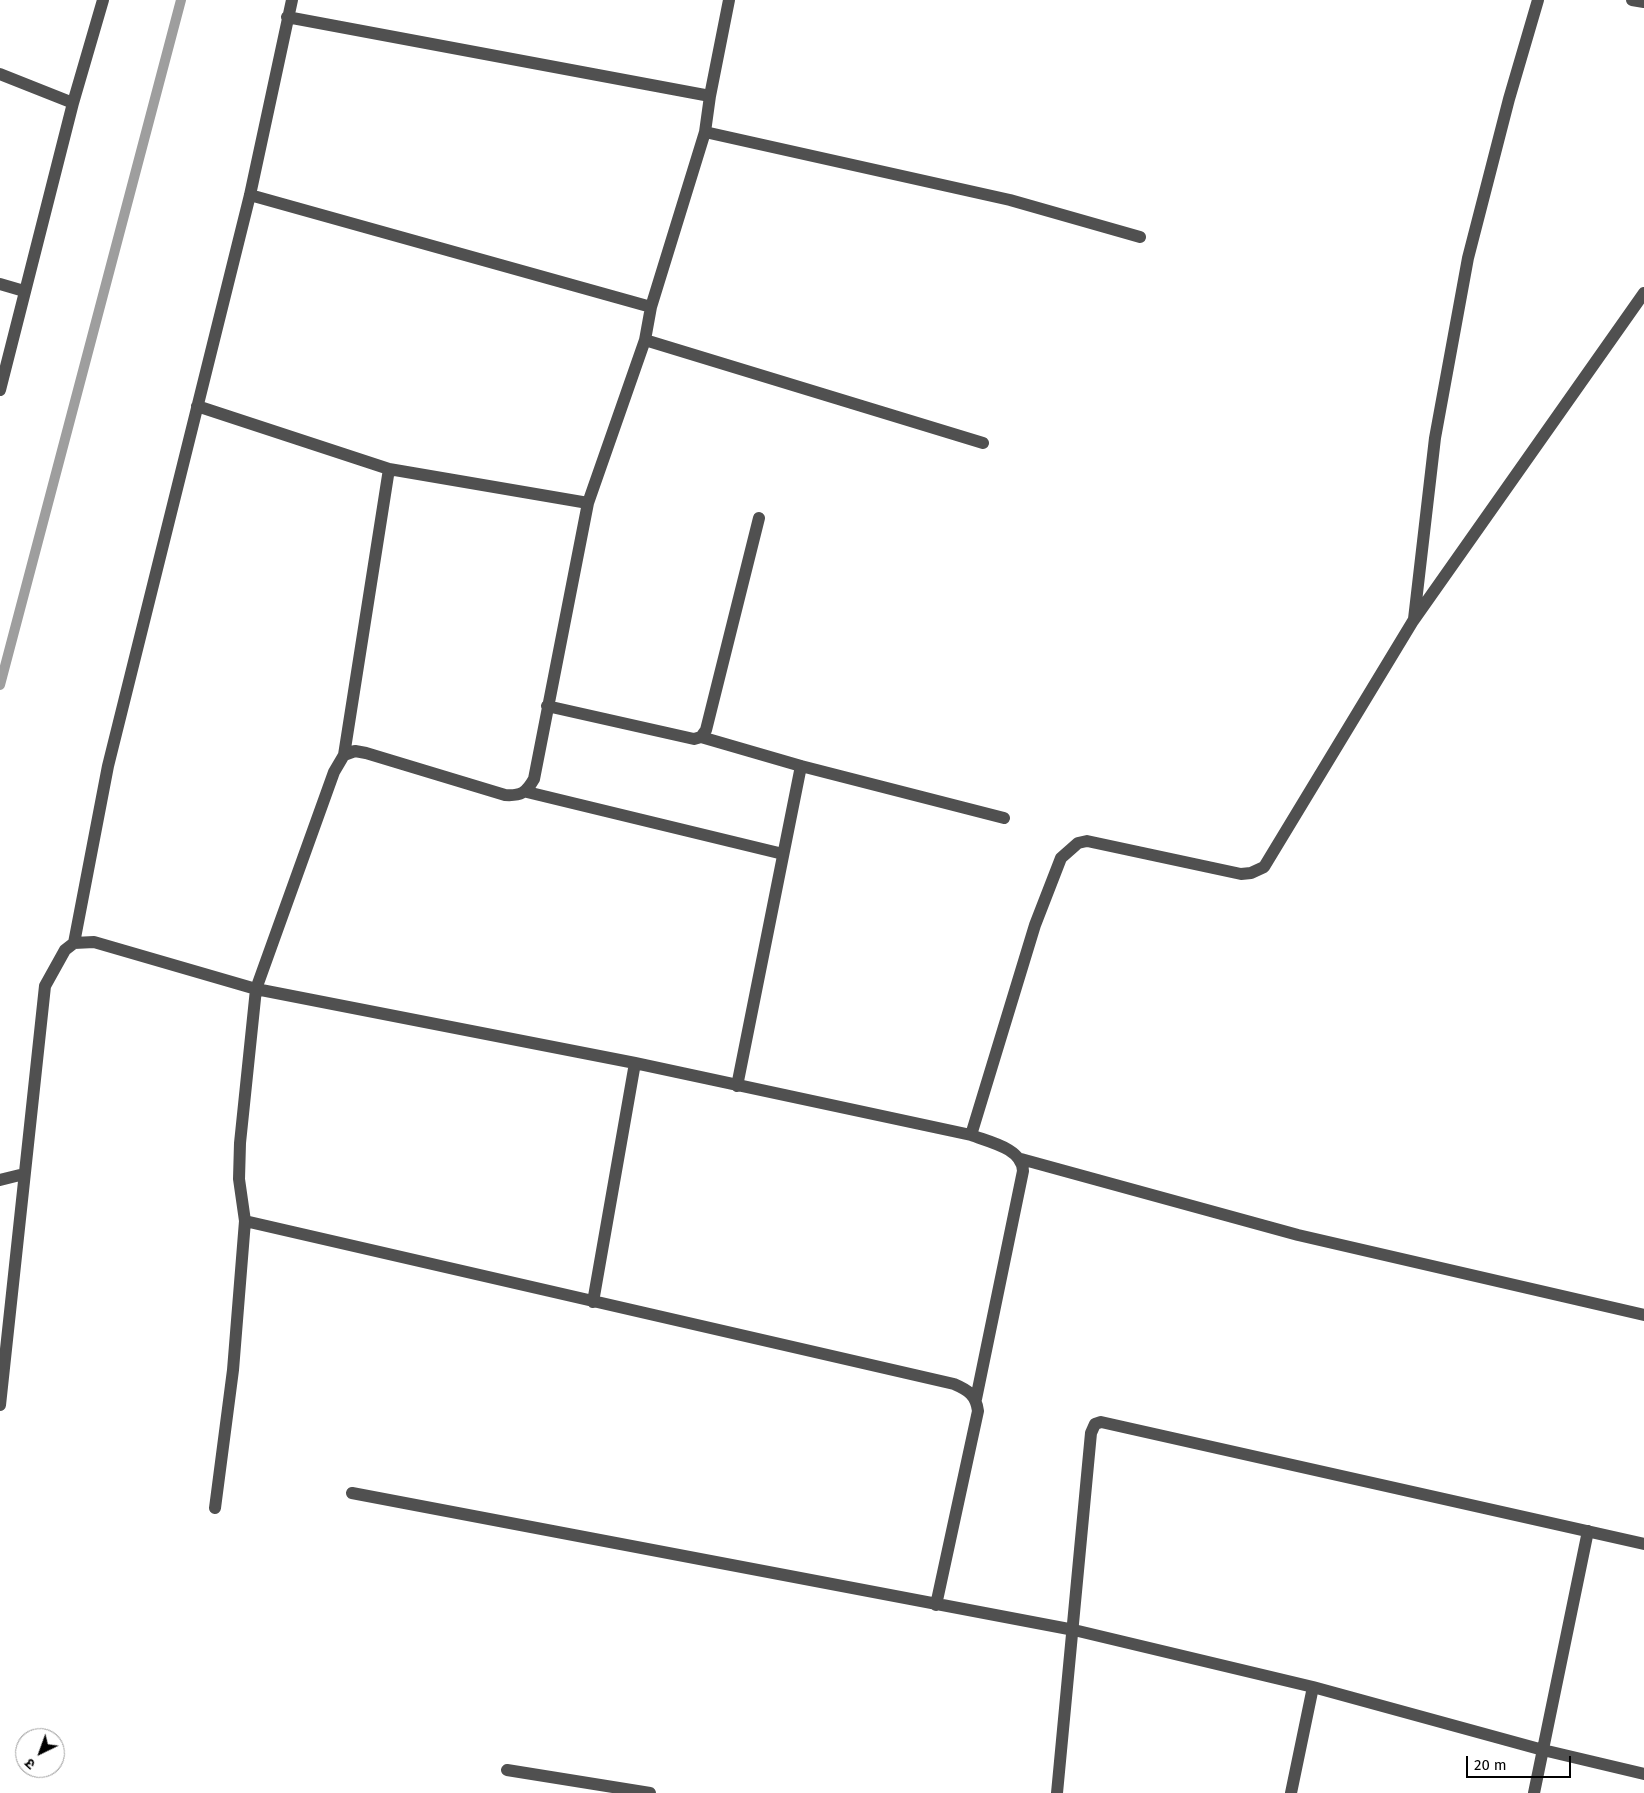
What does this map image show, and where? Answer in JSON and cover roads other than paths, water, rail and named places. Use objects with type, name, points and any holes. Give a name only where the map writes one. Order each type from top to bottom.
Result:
[{"type":"street","points":[[0,390],[73,103],[103,0]]},
{"type":"street","points":[[74,943],[108,766],[250,195],[292,0]]},
{"type":"street","points":[[344,755],[355,752],[366,753],[506,795],[518,796],[527,792],[534,780],[588,503],[645,340],[651,307],[705,132],[710,96],[730,0]]},
{"type":"street","points":[[1414,621],[1435,438],[1468,258],[1509,99],[1538,0]]},
{"type":"street","points":[[1632,0],[1644,2]]},
{"type":"street","points":[[287,17],[710,96]]},
{"type":"street","points":[[0,74],[73,103]]},
{"type":"street","points":[[705,132],[1010,200],[1140,237]]},
{"type":"street","points":[[250,195],[651,307]]},
{"type":"street","points":[[0,284],[24,291]]},
{"type":"street","points":[[971,1135],[1035,925],[1061,858],[1078,843],[1087,841],[1241,874],[1251,873],[1264,868],[1302,802],[1414,621],[1644,293]]},
{"type":"street","points":[[645,340],[983,443]]},
{"type":"street","points":[[196,406],[389,469],[588,503]]},
{"type":"street","points":[[214,1508],[233,1370],[245,1221],[239,1179],[240,1143],[256,989],[334,772],[344,755],[389,469]]},
{"type":"street","points":[[702,738],[706,730],[759,518]]},
{"type":"street","points":[[547,706],[694,740],[702,738],[801,766],[1004,818]]},
{"type":"street","points":[[737,1086],[801,766]]},
{"type":"street","points":[[527,792],[783,854]]},
{"type":"street","points":[[0,1405],[45,986],[65,950],[74,943],[94,942],[256,989],[635,1064],[971,1135],[1011,1152],[1020,1159],[1298,1235],[1644,1315]]},
{"type":"street","points":[[593,1302],[635,1064]]},
{"type":"street","points":[[936,1605],[978,1411],[976,1399],[1023,1172],[1020,1159]]},
{"type":"street","points":[[0,1180],[24,1174]]},
{"type":"street","points":[[245,1221],[954,1384],[967,1389],[976,1399]]},
{"type":"street","points":[[1057,1793],[1074,1630],[1091,1433],[1095,1424],[1101,1422],[1644,1544]]},
{"type":"street","points":[[352,1493],[1074,1630],[1313,1687],[1543,1750],[1644,1774]]},
{"type":"street","points":[[1534,1793],[1588,1531]]},
{"type":"street","points":[[1291,1793],[1313,1687]]},
{"type":"street","points":[[507,1770],[650,1793]]},
{"type":"waterway","points":[[0,685],[181,0]]}]
